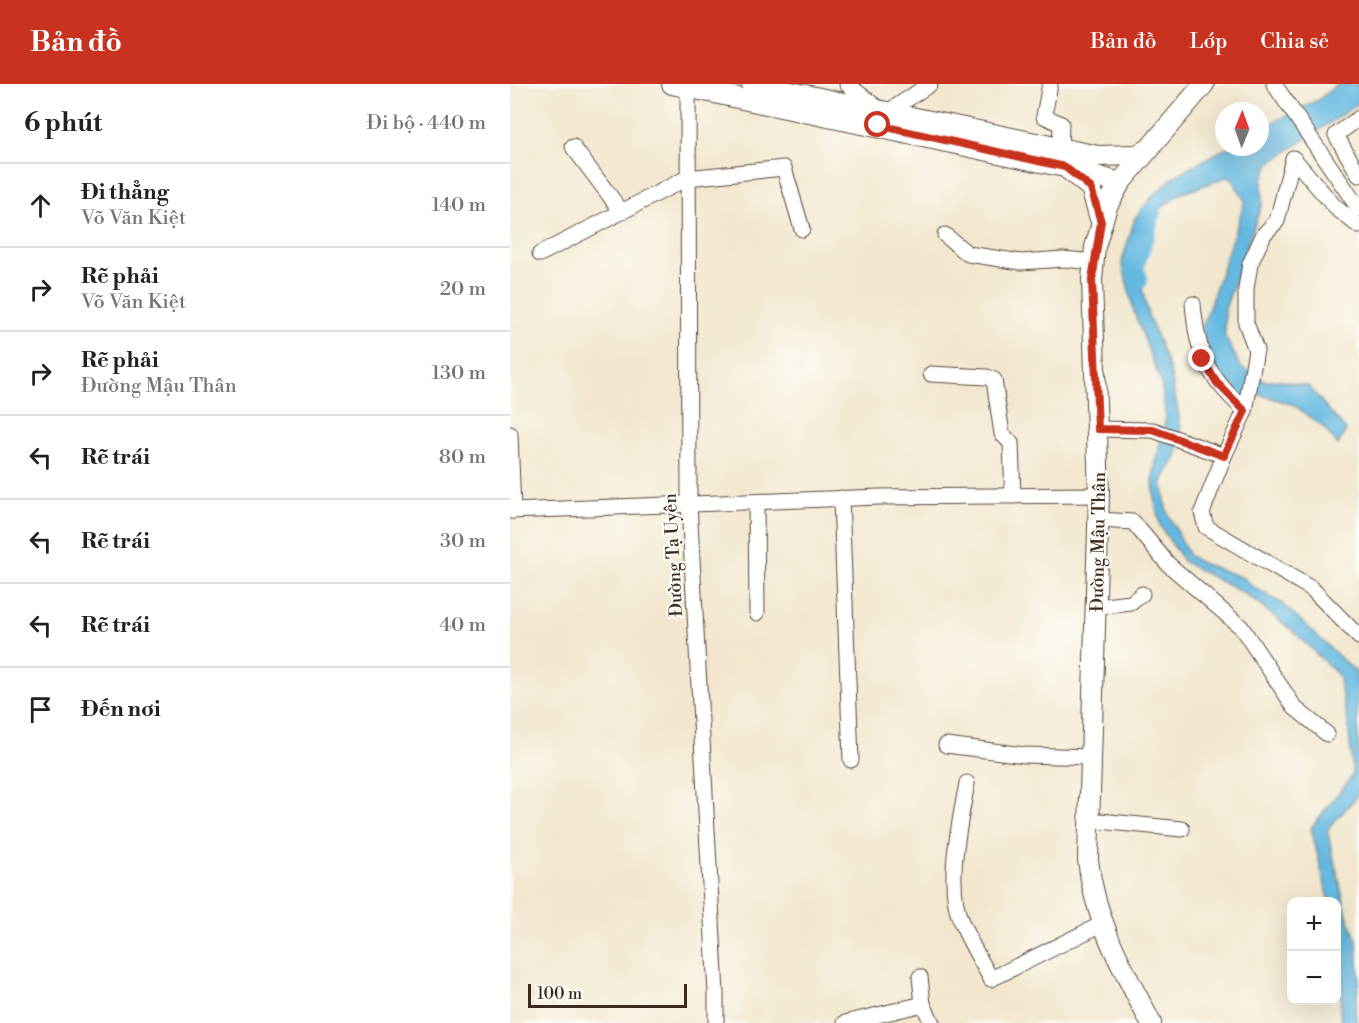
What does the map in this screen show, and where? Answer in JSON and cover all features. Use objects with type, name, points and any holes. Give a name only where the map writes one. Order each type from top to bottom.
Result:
[{"type":"main road","points":[[752,84],[884,111],[1064,155],[1120,183]]},
{"type":"main road","name":"Đường Mậu Thân","points":[[1151,1023],[1102,924],[1092,892],[1088,860],[1099,495],[1092,280],[1101,222],[1120,183],[1204,84]]},
{"type":"main road","points":[[682,85],[958,142],[1064,155],[1136,155],[1150,149]]},
{"type":"main road","points":[[1064,155],[1091,188],[1101,222]]},
{"type":"main road","points":[[1102,156],[1120,183]]},
{"type":"street","points":[[847,84],[884,111],[930,84]]},
{"type":"street","points":[[1050,84],[1044,116],[1061,124],[1064,155]]},
{"type":"street","points":[[1274,84],[1355,203]]},
{"type":"street","name":"Đường Tạ Uyên","points":[[682,85],[687,178],[689,504],[716,1023]]},
{"type":"street","points":[[1359,118],[1336,135],[1359,175]]},
{"type":"street","points":[[573,147],[622,212]]},
{"type":"street","points":[[1359,226],[1335,207],[1293,158],[1277,221],[1264,234],[1251,264],[1246,289],[1246,323],[1256,350],[1245,411],[1202,512],[1206,527],[1312,589],[1359,637]]},
{"type":"street","points":[[540,254],[687,178],[784,168],[802,229]]},
{"type":"street","points":[[945,235],[968,254],[1021,262],[1063,259],[1094,262]]},
{"type":"street","points":[[1193,304],[1196,338],[1202,359],[1217,383],[1245,411]]},
{"type":"street","points":[[931,374],[987,377],[994,380],[1002,434],[1011,443],[1013,496]]},
{"type":"street","points":[[1098,429],[1153,430],[1224,456]]},
{"type":"street","points":[[510,434],[512,511],[841,498],[1099,495]]},
{"type":"street","points":[[841,498],[851,760]]},
{"type":"street","points":[[756,502],[757,613]]},
{"type":"street","points":[[1098,520],[1133,522],[1168,564],[1241,627],[1295,708],[1326,734]]},
{"type":"street","points":[[1097,608],[1131,603],[1143,594]]},
{"type":"street","points":[[946,745],[1025,755],[1091,758]]},
{"type":"street","points":[[967,783],[956,847],[955,898],[961,921],[991,980],[1102,924]]},
{"type":"street","points":[[1089,820],[1182,829]]},
{"type":"street","points":[[920,977],[923,1004],[932,1023]]},
{"type":"street","points":[[845,1023],[923,1004]]},
{"type":"water","points":[[1338,84],[1359,84],[1359,103],[1270,163],[1262,179],[1262,203],[1225,309],[1225,337],[1241,367],[1266,381],[1279,380],[1308,386],[1346,430],[1338,445],[1323,427],[1294,405],[1262,395],[1243,398],[1224,387],[1211,361],[1202,329],[1245,201],[1230,176],[1180,194],[1160,209],[1138,249],[1138,271],[1148,315],[1170,370],[1181,427],[1178,455],[1162,482],[1167,512],[1189,556],[1201,563],[1244,578],[1250,585],[1283,604],[1357,673],[1359,794],[1327,830],[1347,915],[1357,941],[1359,979],[1355,1012],[1359,1023],[1342,1023],[1340,1012],[1343,958],[1341,897],[1328,897],[1311,828],[1353,775],[1348,722],[1338,675],[1292,630],[1245,594],[1184,562],[1160,526],[1154,498],[1153,476],[1166,417],[1161,383],[1134,312],[1122,262],[1135,218],[1153,196],[1175,176],[1215,154],[1215,156],[1269,156],[1269,124],[1318,100]]},
{"type":"waterway","points":[[1138,280],[1134,268],[1151,213]]},
{"type":"route","points":[[878,125],[1065,167],[1076,173],[1091,188],[1097,201],[1101,222],[1095,247],[1092,280],[1098,429],[1153,430],[1224,456],[1245,411],[1217,383],[1202,359]]}]
